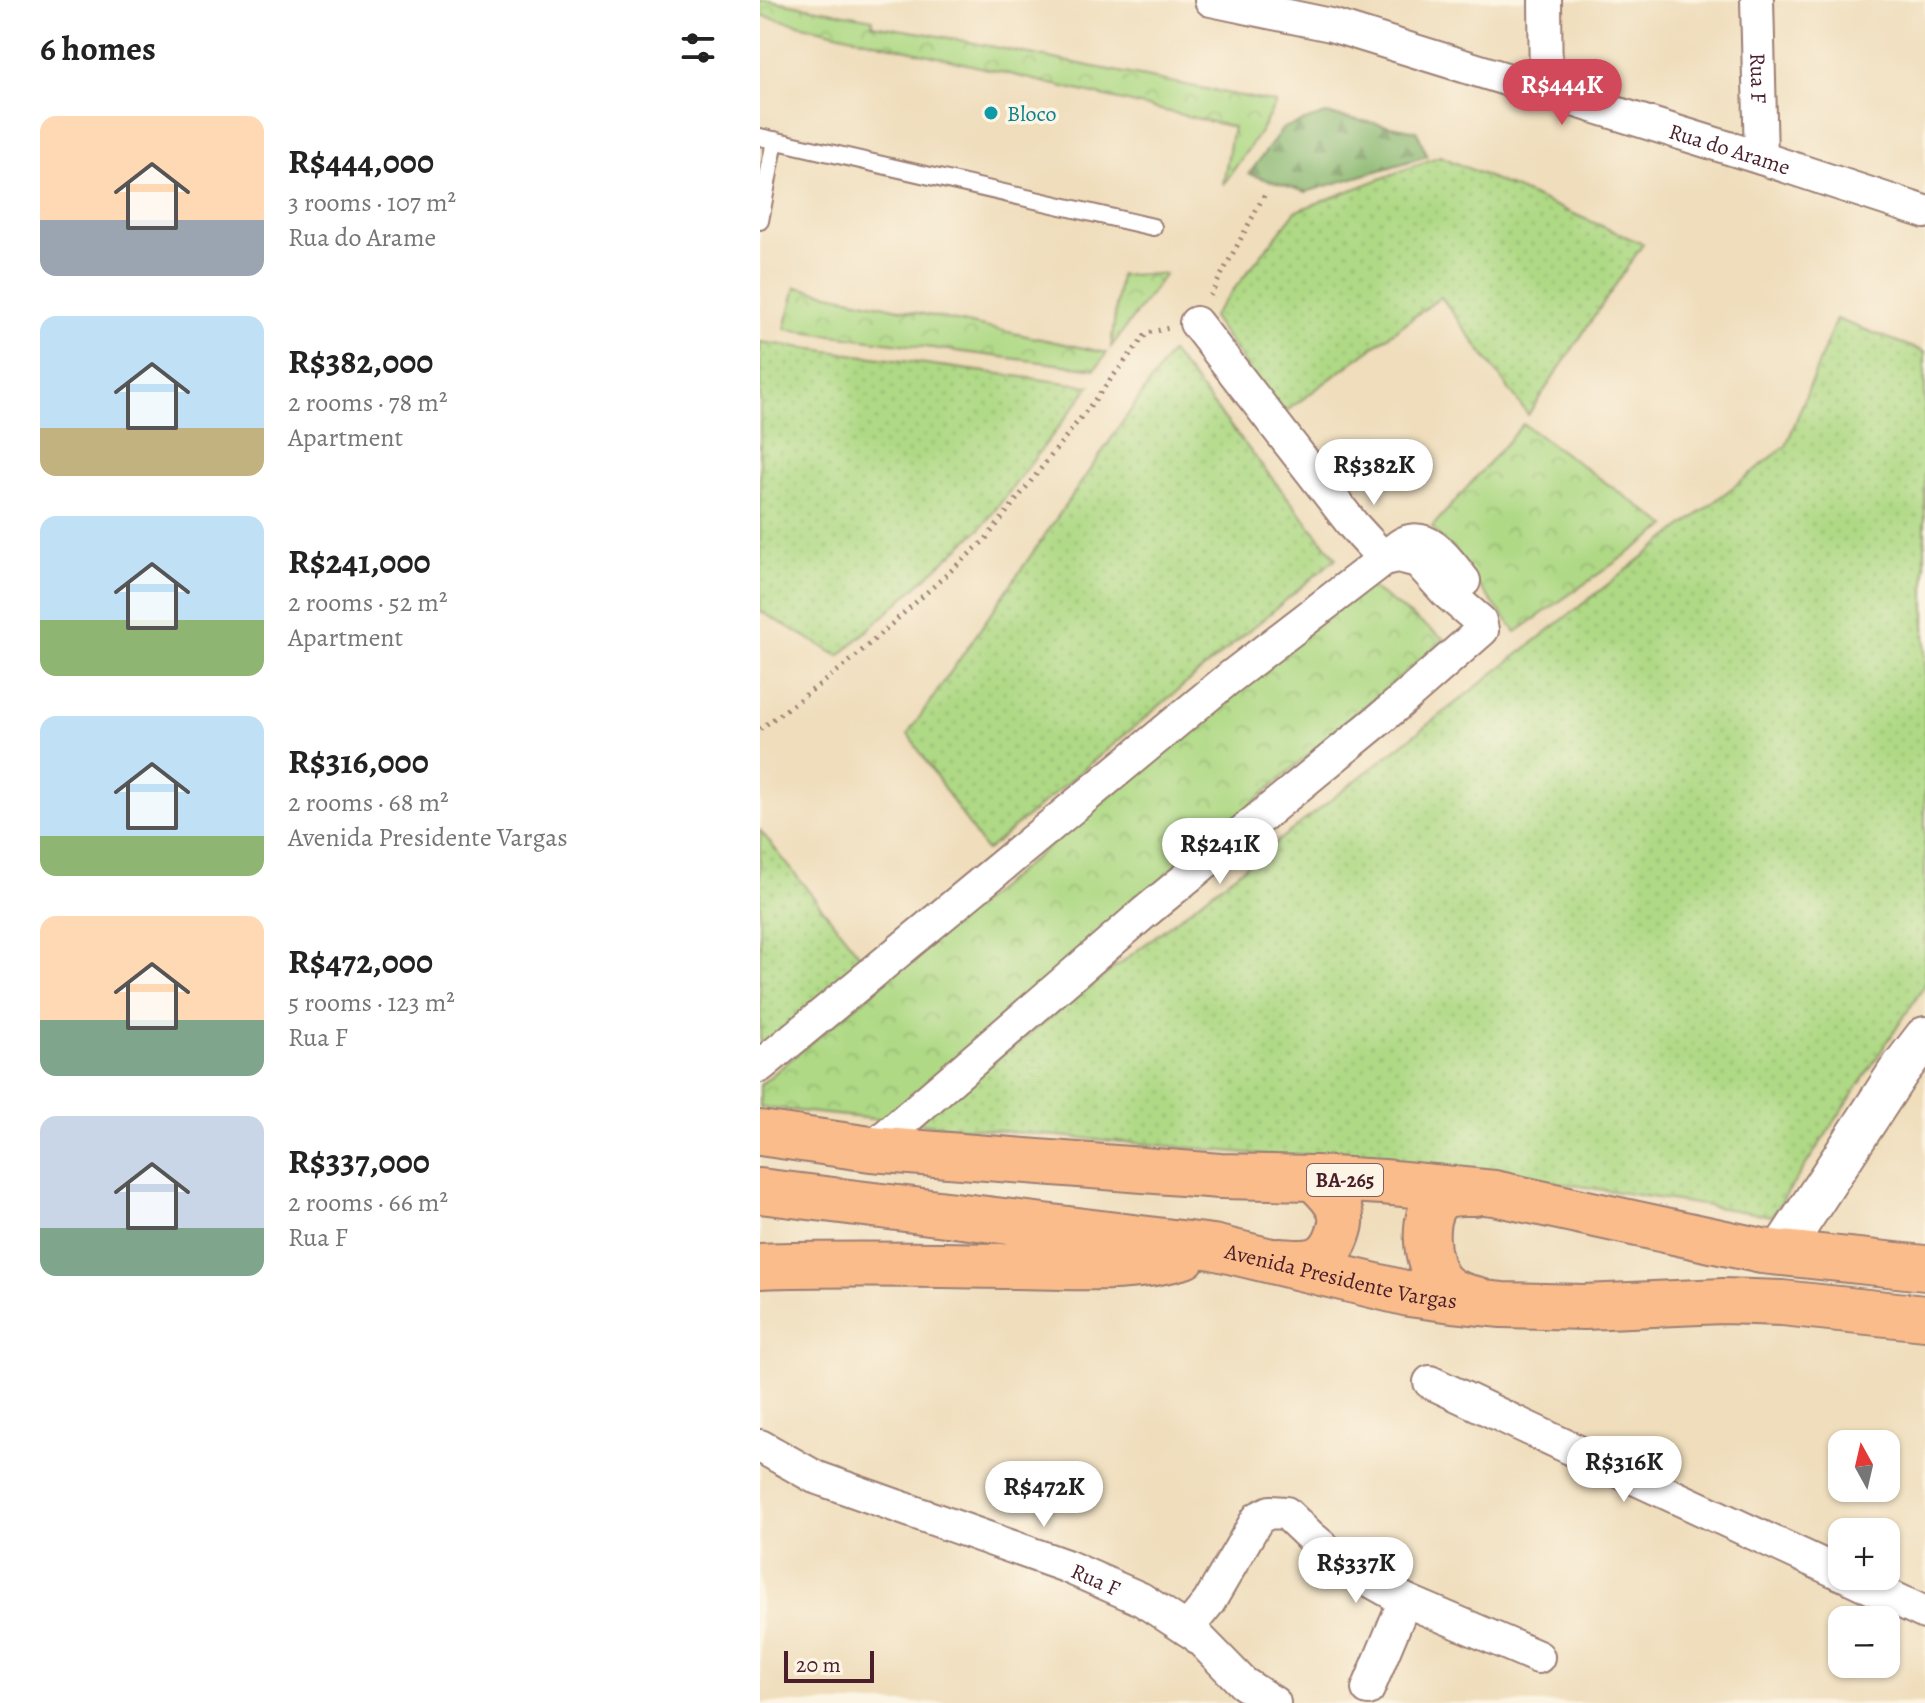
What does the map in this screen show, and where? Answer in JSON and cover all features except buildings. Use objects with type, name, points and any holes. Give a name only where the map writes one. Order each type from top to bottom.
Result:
[{"type":"main road","name":"BA-265","points":[[760,1133],[871,1149],[1220,1176],[1383,1182],[1494,1193],[1762,1251],[1925,1268]]},
{"type":"main road","points":[[1266,1260],[1302,1262],[1319,1259],[1331,1251],[1342,1215],[1334,1199],[1314,1178]]},
{"type":"main road","name":"Avenida Presidente Vargas","points":[[760,1191],[1213,1247],[1409,1294],[1502,1305],[1584,1307],[1723,1301],[1782,1303],[1925,1318]]},
{"type":"main road","points":[[1494,1193],[1455,1193],[1441,1197],[1429,1219],[1427,1252],[1433,1271],[1443,1285],[1457,1295],[1502,1305]]},
{"type":"main road","points":[[760,1266],[908,1264],[1128,1267],[1165,1262],[1213,1247]]},
{"type":"street","name":"Rua do Arame","points":[[1211,0],[1331,13],[1546,93],[1925,212]]},
{"type":"street","points":[[1545,0],[1546,93]]},
{"type":"street","name":"Rua F","points":[[1757,0],[1761,158]]},
{"type":"street","points":[[1196,323],[1353,525],[1384,559]]},
{"type":"street","points":[[760,1066],[1228,679],[1384,559],[1398,556],[1418,561],[1446,592],[1480,621],[1482,630],[1392,709],[1144,913],[871,1149]]},
{"type":"street","points":[[1780,1253],[1899,1071],[1925,1037]]},
{"type":"street","points":[[1430,1382],[1828,1568]]},
{"type":"street","name":"Rua F","points":[[760,1446],[815,1477],[1066,1566],[1141,1599],[1196,1635],[1236,1693],[1274,1703]]},
{"type":"street","points":[[1187,1629],[1209,1602],[1258,1518],[1270,1512],[1286,1513],[1348,1568],[1405,1600],[1538,1657]]},
{"type":"street","points":[[1876,1590],[1925,1613]]},
{"type":"street","points":[[1368,1689],[1405,1600]]},
{"type":"lane","points":[[760,221],[767,138],[1153,227]]},
{"type":"path","points":[[760,729],[847,664],[985,540],[1147,333],[1196,323],[1266,192]]},
{"type":"green space","points":[[760,0],[873,19],[872,25],[1276,103],[1223,185],[1233,127],[760,15]]},
{"type":"green space","points":[[1326,114],[1417,131],[1427,156],[1306,192],[1249,174],[1283,128]]},
{"type":"green space","points":[[1440,156],[1643,244],[1528,415],[1441,297],[1281,415],[1212,317],[1296,211]]},
{"type":"green space","points":[[1165,274],[1111,347],[1120,275]]},
{"type":"green space","points":[[796,287],[1107,353],[1095,369],[785,329]]},
{"type":"green space","points":[[1836,319],[1925,352],[1925,985],[1772,1216],[1535,1179],[915,1123],[1786,446]]},
{"type":"green space","points":[[760,342],[1090,386],[982,527],[839,656],[760,611]]},
{"type":"green space","points":[[1171,352],[1336,558],[986,851],[908,734]]},
{"type":"green space","points":[[1523,424],[1667,526],[1516,632],[1432,527]]},
{"type":"green space","points":[[1366,584],[1444,639],[883,1120],[760,1107],[760,1085]]},
{"type":"green space","points":[[760,830],[866,963],[760,1048]]},
{"type":"place","name":"Bloco","points":[[991,113]]}]
